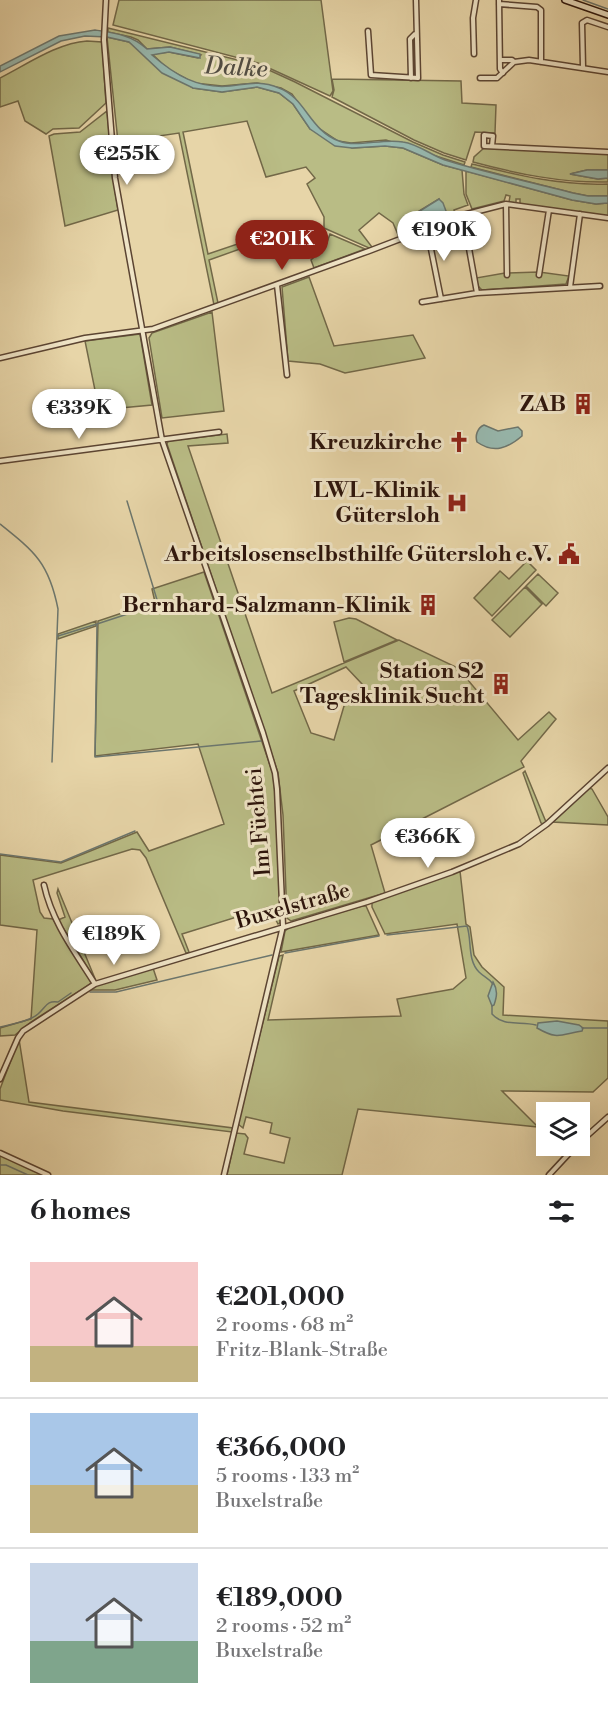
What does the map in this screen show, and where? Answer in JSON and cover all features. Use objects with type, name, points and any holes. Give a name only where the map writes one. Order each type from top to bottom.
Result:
[{"type":"main road","points":[[565,0],[608,15]]},
{"type":"street","name":"Im Füchtei","points":[[106,0],[104,40],[115,178],[162,440],[275,773],[279,814],[283,926],[224,1175]]},
{"type":"street","points":[[368,31],[371,75],[418,78],[415,33],[416,0]]},
{"type":"street","points":[[474,54],[473,18],[476,0]]},
{"type":"street","points":[[503,73],[500,69],[499,2],[537,7],[540,10],[540,62]]},
{"type":"street","points":[[583,68],[582,23],[587,20],[608,27]]},
{"type":"street","points":[[411,78],[410,39],[415,33]]},
{"type":"street","points":[[500,60],[514,62]]},
{"type":"street","points":[[480,78],[497,78],[514,62],[523,60],[608,72]]},
{"type":"street","points":[[492,146],[608,152]]},
{"type":"street","points":[[0,358],[85,338],[153,329],[278,285],[463,215],[506,204],[608,218]]},
{"type":"street","points":[[506,204],[507,276]]},
{"type":"street","points":[[539,275],[549,210]]},
{"type":"street","points":[[570,287],[580,214]]},
{"type":"street","points":[[463,215],[477,293]]},
{"type":"street","points":[[427,229],[441,299]]},
{"type":"street","points":[[278,285],[287,375]]},
{"type":"street","points":[[422,302],[477,293],[600,286]]},
{"type":"street","points":[[0,461],[219,432]]},
{"type":"street","name":"Buxelstraße","points":[[0,1079],[23,1031],[95,984],[367,902],[452,872],[519,844],[548,824],[608,768]]},
{"type":"street","points":[[44,885],[48,904],[56,921],[95,984]]},
{"type":"street","points":[[590,1134],[607,1119]]},
{"type":"street","points":[[0,1153],[48,1175]]},
{"type":"street","points":[[549,1175],[567,1156]]},
{"type":"green space","points":[[119,0],[321,0],[333,91],[330,96],[258,63],[113,25]]},
{"type":"green space","points":[[108,28],[258,65],[413,142],[465,162],[464,165],[386,140],[351,143],[338,141],[314,125],[292,94],[281,88],[257,83],[222,86],[194,83],[168,69],[152,54],[169,52],[198,58],[201,55],[170,47],[147,49],[138,40],[108,32]]},
{"type":"green space","points":[[107,37],[129,42],[193,88],[222,92],[257,87],[279,93],[293,104],[310,129],[352,148],[385,146],[403,148],[443,165],[462,170],[464,194],[468,205],[454,210],[455,214],[399,237],[393,223],[379,213],[359,230],[372,247],[369,248],[324,228],[324,217],[307,184],[315,178],[306,167],[266,177],[247,121],[183,132],[208,254],[270,233],[271,238],[209,260],[218,303],[214,305],[179,133],[118,142]],"holes":[[[439,199],[443,214],[425,221],[409,221],[419,211]]]},
{"type":"green space","points":[[87,41],[102,42],[106,103],[79,128],[53,129],[46,134],[25,121],[18,101],[0,107],[0,78],[53,50]]},
{"type":"green space","points":[[332,79],[461,81],[462,103],[496,105],[495,133],[475,132],[466,160],[444,153],[332,97],[334,90]]},
{"type":"green space","points":[[107,111],[118,210],[65,226],[49,136],[80,132]]},
{"type":"green space","points":[[484,148],[608,154],[608,170],[587,170],[570,174],[598,179],[608,178],[608,182],[540,177],[473,162],[474,157]]},
{"type":"green space","points":[[472,164],[522,176],[556,181],[608,184],[608,196],[573,193],[471,167]]},
{"type":"green space","points":[[466,171],[572,200],[596,204],[608,203],[608,216],[520,204],[520,199],[516,199],[516,203],[509,202],[510,196],[506,195],[504,201],[472,209],[466,194]]},
{"type":"green space","points":[[330,234],[365,249],[314,268],[311,260],[326,245]]},
{"type":"green space","points":[[539,272],[569,276],[566,284],[482,290],[476,278],[505,273]]},
{"type":"green space","points":[[309,277],[334,346],[413,335],[425,358],[345,373],[320,364],[288,361],[282,287]]},
{"type":"green space","points":[[212,312],[224,411],[162,418],[149,338],[152,333]]},
{"type":"green space","points":[[140,334],[152,405],[99,410],[85,341]]},
{"type":"green space","points":[[227,434],[228,443],[188,446],[272,693],[399,640],[458,668],[518,740],[549,712],[556,719],[521,761],[524,767],[371,845],[385,893],[291,921],[287,918],[283,815],[278,773],[167,444],[168,441]],"holes":[[[346,667],[362,684],[366,694],[344,706],[334,740],[311,733],[294,691]]]},
{"type":"green space","points":[[527,561],[536,570],[492,616],[474,598],[500,571],[509,579]]},
{"type":"green space","points":[[204,572],[273,774],[277,814],[281,922],[278,924],[269,907],[182,934],[189,952],[186,953],[146,858],[140,850],[132,849],[33,880],[40,912],[44,918],[53,919],[92,983],[31,1022],[15,1035],[0,1036],[0,1028],[31,1019],[37,930],[0,925],[0,855],[61,863],[137,832],[149,851],[224,824],[198,744],[95,756],[98,621],[155,602],[152,589]]},
{"type":"green space","points":[[538,574],[558,593],[546,606],[526,586]]},
{"type":"green space","points":[[525,587],[542,604],[510,637],[492,620]]},
{"type":"green space","points":[[349,618],[356,619],[397,640],[344,662],[334,622]]},
{"type":"green space","points":[[96,621],[96,626],[58,639],[58,634]]},
{"type":"green space","points":[[525,771],[546,822],[543,824],[523,773]]},
{"type":"green space","points":[[589,788],[592,789],[608,817],[608,825],[553,822]]},
{"type":"green space","points":[[460,871],[466,924],[470,927],[474,955],[482,967],[504,987],[503,1015],[608,1021],[608,1078],[593,1092],[502,1091],[536,1127],[358,1109],[342,1175],[227,1175],[236,1133],[245,1134],[248,1138],[244,1154],[284,1163],[290,1138],[270,1133],[272,1123],[246,1117],[243,1128],[238,1124],[279,956],[283,955],[268,1020],[401,1016],[397,999],[453,989],[466,978],[457,924],[385,934],[372,907],[372,902]]},
{"type":"green space","points":[[58,889],[96,981],[58,920],[65,917],[57,893]]},
{"type":"green space","points":[[366,906],[379,935],[281,952],[285,931],[290,927]]},
{"type":"green space","points":[[153,968],[157,980],[115,990],[89,990],[95,986]]},
{"type":"green space","points":[[19,1039],[29,1102],[233,1128],[232,1132],[63,1111],[0,1100],[0,1089]]},
{"type":"green space","points":[[0,1155],[43,1175],[0,1175]]},
{"type":"water","points":[[95,30],[129,38],[147,49],[170,47],[200,54],[200,58],[169,52],[152,55],[169,69],[197,83],[230,86],[260,83],[279,88],[296,99],[321,129],[339,141],[354,144],[387,141],[409,143],[445,160],[477,169],[573,193],[608,196],[608,203],[596,204],[572,200],[443,165],[403,148],[335,146],[310,129],[293,104],[279,93],[257,87],[222,92],[193,88],[162,73],[129,42],[107,37],[85,36],[61,41],[0,72],[0,66],[59,36]]},
{"type":"water","points":[[587,170],[608,170],[608,178],[598,179],[570,174]]},
{"type":"water","points":[[439,199],[446,211],[442,214],[428,220],[408,221],[407,219]]},
{"type":"water","points":[[484,425],[498,431],[518,427],[522,431],[522,436],[501,448],[489,448],[476,440],[478,430]]},
{"type":"water","points":[[493,982],[497,993],[492,1006],[488,996]]},
{"type":"water","points":[[557,1021],[579,1025],[583,1028],[582,1031],[559,1036],[537,1028],[538,1023]]},
{"type":"waterway","points":[[583,0],[608,9]]},
{"type":"waterway","points":[[127,501],[158,603]]},
{"type":"waterway","points":[[0,524],[39,560],[50,580],[58,609],[52,762]]},
{"type":"waterway","points":[[215,605],[158,604],[97,624],[95,757],[261,741]]},
{"type":"waterway","points":[[58,636],[97,624]]},
{"type":"waterway","points":[[0,854],[61,862],[135,831]]},
{"type":"waterway","points":[[387,935],[467,926],[471,956],[475,967],[493,984]]},
{"type":"waterway","points":[[285,953],[379,936]]},
{"type":"waterway","points":[[90,992],[116,992],[272,955]]},
{"type":"waterway","points":[[0,1027],[30,1019],[49,1003],[58,1002],[71,993]]},
{"type":"waterway","points":[[492,1006],[492,1014],[502,1021],[536,1025]]},
{"type":"waterway","points":[[582,1028],[608,1028]]},
{"type":"waterway","points":[[0,1165],[6,1165],[28,1175]]},
{"type":"place","name":"ZAB","points":[[583,404]]},
{"type":"place","name":"Kreuzkirche","points":[[459,442]]},
{"type":"place","name":"LWL-Klinik Gütersloh","points":[[457,503]]},
{"type":"place","name":"Arbeitslosenselbsthilfe Gütersloh e.V.","points":[[569,554]]},
{"type":"place","name":"Bernhard-Salzmann-Klinik","points":[[428,605]]},
{"type":"place","name":"Station S2 Tagesklinik Sucht","points":[[501,684]]},
{"type":"water label","name":"Dalke","points":[[236,68]]}]
